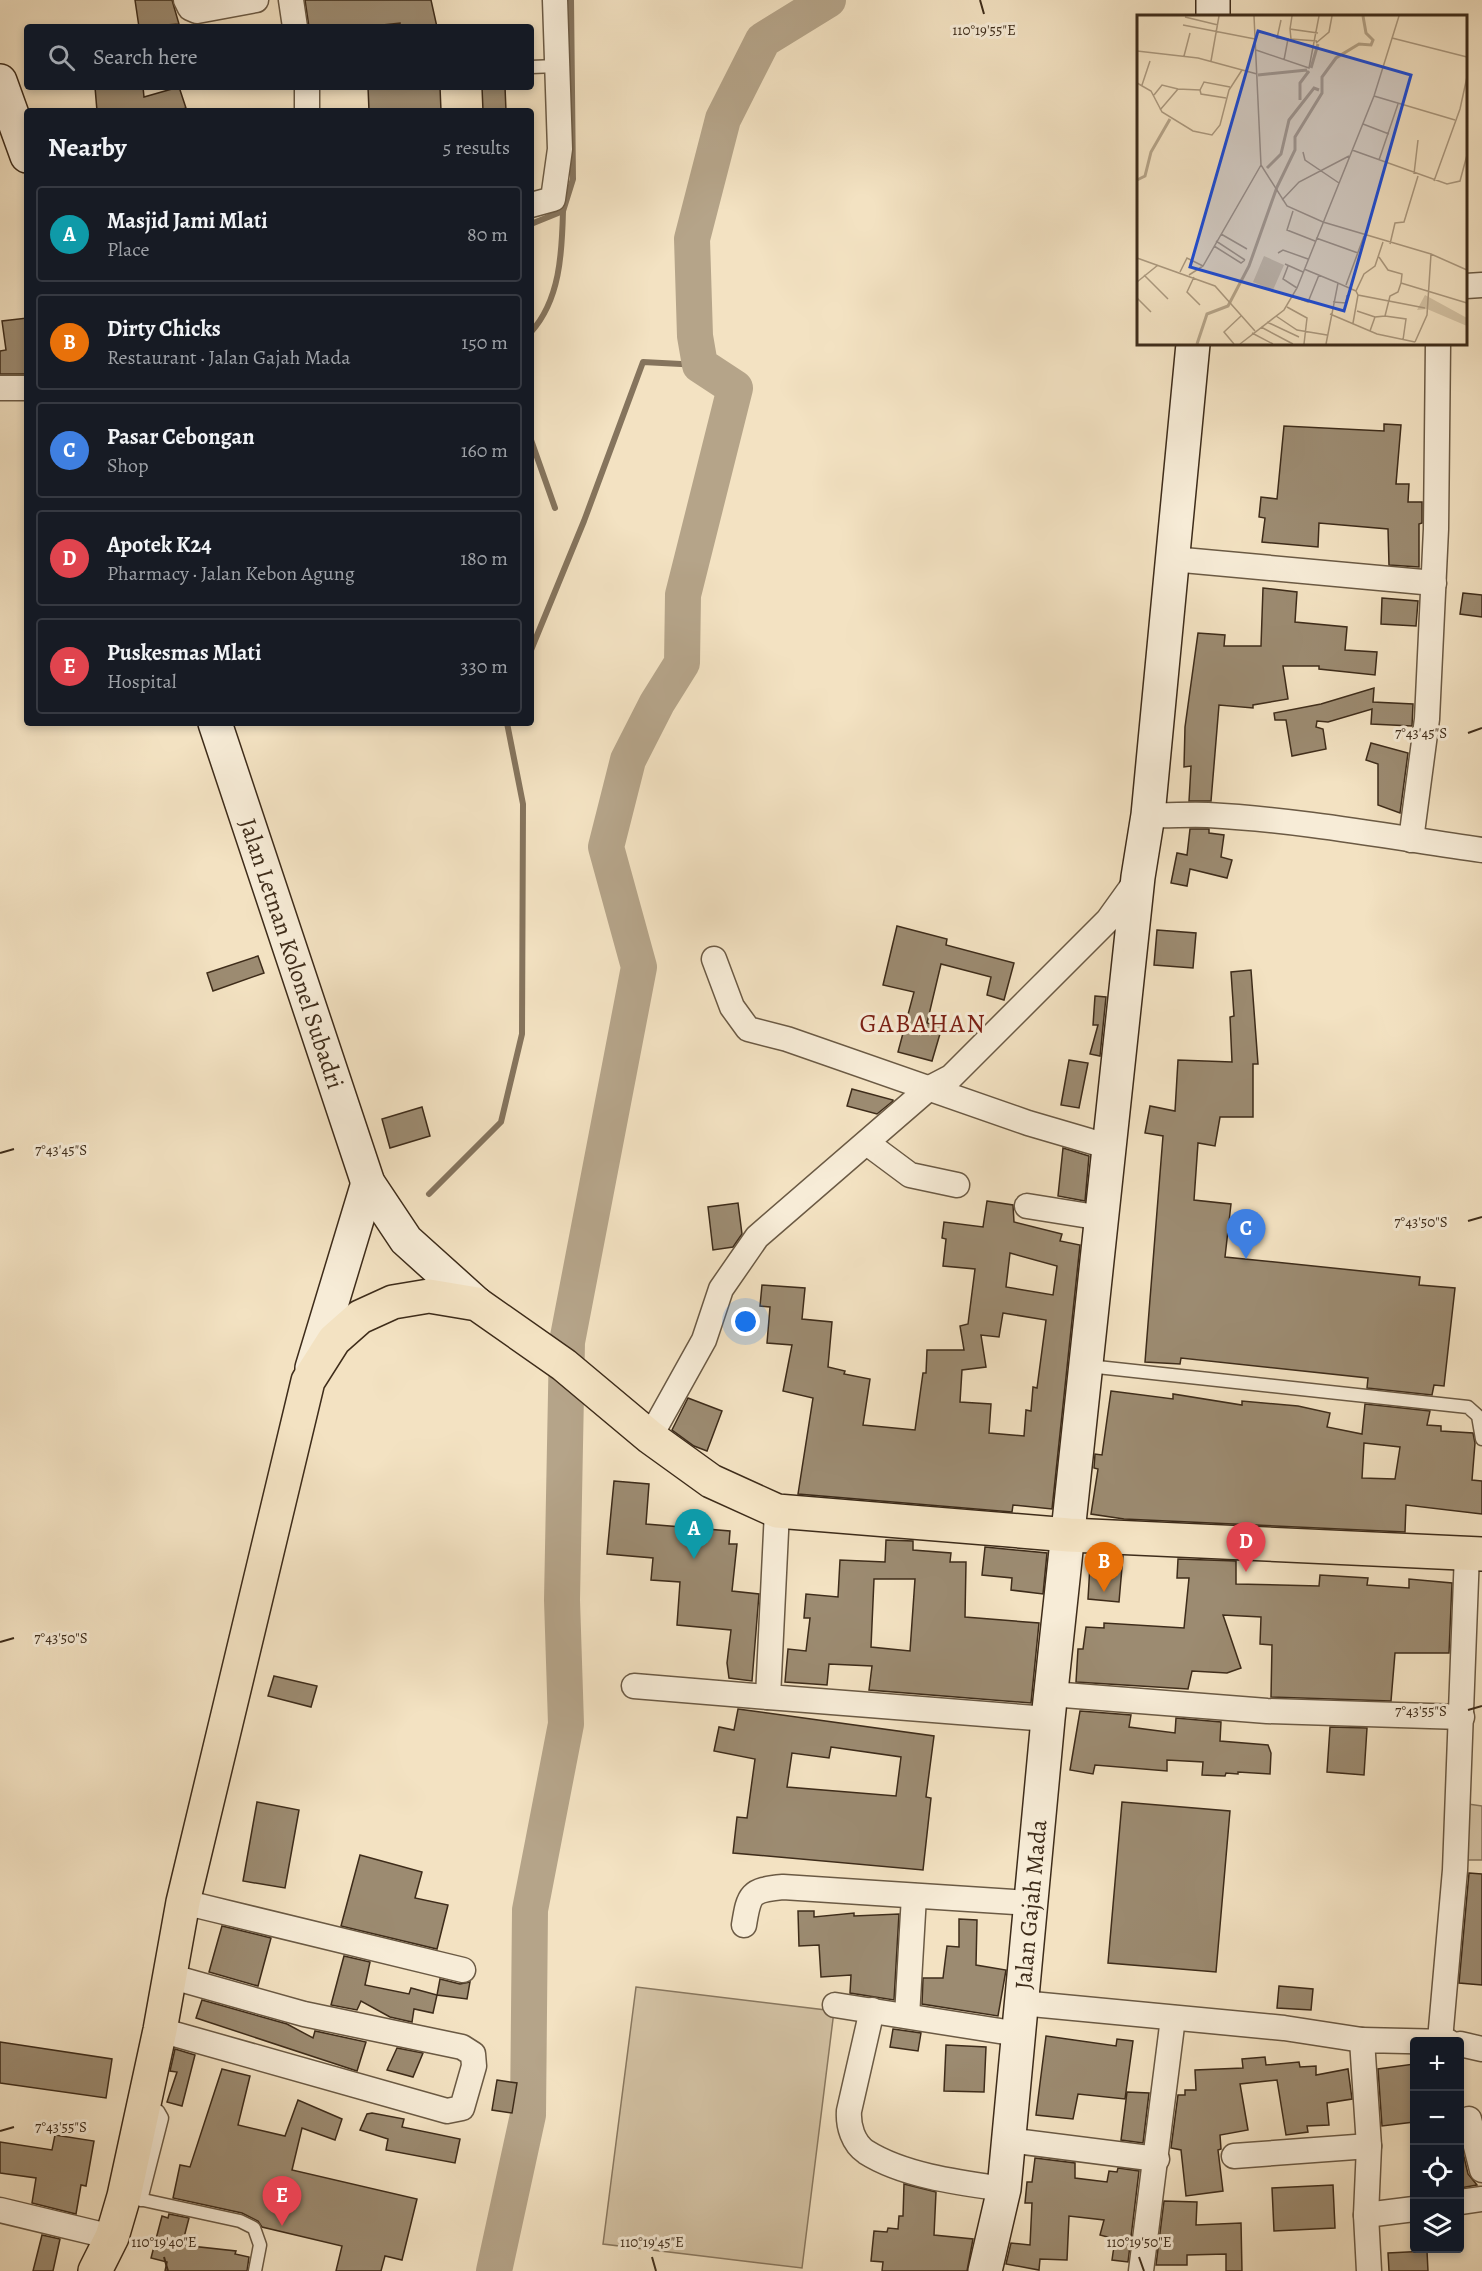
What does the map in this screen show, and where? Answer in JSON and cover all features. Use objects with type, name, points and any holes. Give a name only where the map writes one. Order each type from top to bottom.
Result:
[{"type":"main road","points":[[0,81],[24,148]]},
{"type":"main road","name":"Jalan Gajah Mada","points":[[988,2271],[1004,2189],[1050,1706],[1138,877],[1148,815],[1193,345]]},
{"type":"main road","name":"Jalan Letnan Kolonel Subadri","points":[[217,726],[368,1183],[406,1240],[477,1304]]},
{"type":"main road","points":[[95,2271],[132,2198],[143,2108],[160,2030],[183,1902],[308,1381],[368,1183]]},
{"type":"main road","points":[[308,1381],[334,1340],[360,1317],[385,1306],[429,1296],[477,1304],[564,1365],[650,1437],[711,1481],[777,1511],[1069,1535],[1474,1553]]},
{"type":"street","points":[[186,0],[190,8],[197,11],[256,0]]},
{"type":"street","points":[[291,0],[295,24]]},
{"type":"street","points":[[534,204],[553,199],[560,149],[555,0]]},
{"type":"street","points":[[307,90],[307,108]]},
{"type":"street","points":[[1467,286],[1482,285]]},
{"type":"street","points":[[1411,840],[1427,719],[1434,583],[1438,345]]},
{"type":"street","points":[[0,388],[24,388]]},
{"type":"street","points":[[1172,559],[1434,583]]},
{"type":"street","points":[[1148,815],[1183,817],[1205,815],[1309,825],[1482,850]]},
{"type":"street","points":[[650,1437],[704,1340],[721,1289],[757,1237],[928,1089],[951,1077],[1108,920],[1138,877]]},
{"type":"street","points":[[714,959],[732,1007],[748,1029],[1110,1147]]},
{"type":"street","points":[[867,1143],[910,1174],[957,1185]]},
{"type":"street","points":[[1026,1206],[1102,1218]]},
{"type":"street","points":[[768,1697],[777,1511]]},
{"type":"street","points":[[1449,2037],[1461,1717],[1474,1553]]},
{"type":"street","points":[[634,1686],[768,1697],[1461,1717]]},
{"type":"street","points":[[744,1925],[748,1900],[756,1892],[783,1887],[1030,1903]]},
{"type":"street","points":[[907,2016],[914,1896]]},
{"type":"street","points":[[183,1902],[463,1970]]},
{"type":"street","points":[[160,2030],[447,2111],[462,2108],[474,2066],[473,2054],[462,2047],[304,2014],[169,1976]]},
{"type":"street","points":[[835,2005],[907,2016],[1173,2018],[1284,2028],[1362,2040],[1410,2041]]},
{"type":"street","points":[[872,2010],[849,2111],[848,2123],[859,2144],[866,2151],[916,2172],[944,2180],[1004,2189]]},
{"type":"street","points":[[1141,2271],[1157,2159],[1173,2018]]},
{"type":"street","points":[[1362,2040],[1369,2146],[1366,2215],[1369,2271]]},
{"type":"street","points":[[1464,2045],[1482,2049]]},
{"type":"street","points":[[1469,2120],[1482,2170]]},
{"type":"street","points":[[1008,2140],[1157,2159]]},
{"type":"street","points":[[1234,2156],[1369,2146]]},
{"type":"street","points":[[1464,2201],[1482,2199]]},
{"type":"street","points":[[0,2210],[112,2237]]},
{"type":"street","points":[[1366,2215],[1410,2210]]},
{"type":"lane","points":[[534,68],[557,66]]},
{"type":"lane","points":[[1087,1366],[1467,1407],[1478,1416],[1482,1438]]},
{"type":"lane","points":[[132,2198],[240,2221],[254,2228],[260,2245],[255,2271]]},
{"type":"shaded area","points":[[1468,1804],[1482,1806],[1482,1860],[1464,1860]]},
{"type":"shaded area","points":[[636,1987],[834,2011],[802,2268],[603,2244]]},
{"type":"building","points":[[135,0],[172,0],[179,24],[139,24]]},
{"type":"building","points":[[305,0],[431,0],[436,24],[400,23],[309,24]]},
{"type":"building","points":[[95,90],[143,90],[144,97],[168,90],[180,90],[186,108],[97,108]]},
{"type":"building","points":[[368,90],[440,90],[441,108],[369,108]]},
{"type":"building","points":[[482,90],[505,90],[506,108],[483,108]]},
{"type":"building","points":[[24,318],[24,374],[0,374],[0,351],[6,350],[2,321]]},
{"type":"building","points":[[1384,424],[1401,425],[1396,484],[1409,484],[1408,502],[1422,502],[1422,523],[1419,524],[1419,567],[1389,565],[1388,529],[1319,523],[1318,547],[1262,542],[1265,518],[1259,517],[1261,497],[1277,499],[1284,426],[1384,431]]},
{"type":"building","points":[[1263,588],[1297,592],[1295,622],[1347,627],[1345,650],[1377,652],[1375,675],[1319,669],[1319,666],[1283,666],[1288,699],[1253,705],[1253,708],[1219,705],[1211,801],[1189,801],[1191,766],[1184,767],[1185,727],[1198,633],[1225,635],[1224,646],[1261,646]]},
{"type":"building","points":[[1463,593],[1482,595],[1482,617],[1460,614]]},
{"type":"building","points":[[1382,598],[1418,601],[1416,626],[1381,624]]},
{"type":"building","points":[[1374,688],[1373,702],[1413,704],[1412,726],[1371,724],[1372,709],[1328,722],[1317,721],[1316,727],[1323,729],[1326,749],[1292,756],[1286,720],[1275,720],[1274,713],[1321,704]]},
{"type":"building","points":[[1371,743],[1408,753],[1400,813],[1378,805],[1378,764],[1366,760]]},
{"type":"building","points":[[1190,829],[1209,829],[1209,833],[1224,835],[1221,857],[1232,860],[1227,878],[1190,869],[1187,886],[1171,883],[1177,853],[1187,855]]},
{"type":"building","points":[[897,926],[947,939],[946,945],[1014,963],[1004,1000],[987,995],[991,977],[941,964],[927,1023],[942,1027],[932,1061],[898,1052],[914,992],[883,985]]},
{"type":"building","points":[[1157,930],[1196,933],[1193,968],[1154,965]]},
{"type":"building","points":[[258,956],[264,973],[213,991],[207,973]]},
{"type":"building","points":[[1251,970],[1258,1064],[1253,1064],[1253,1117],[1220,1117],[1215,1146],[1198,1143],[1194,1200],[1231,1204],[1225,1257],[1420,1277],[1419,1285],[1455,1288],[1444,1386],[1434,1385],[1432,1395],[1367,1388],[1368,1378],[1181,1358],[1180,1364],[1145,1362],[1163,1136],[1145,1133],[1150,1106],[1175,1111],[1178,1060],[1232,1062],[1230,1017],[1234,1016],[1231,972]]},
{"type":"building","points":[[1095,996],[1106,997],[1100,1056],[1090,1054],[1098,1025],[1093,1025]]},
{"type":"building","points":[[1069,1060],[1088,1063],[1079,1108],[1061,1105]]},
{"type":"building","points":[[852,1089],[893,1101],[877,1114],[847,1106]]},
{"type":"building","points":[[422,1107],[430,1136],[390,1148],[382,1119]]},
{"type":"building","points":[[1063,1148],[1089,1156],[1085,1201],[1058,1196]]},
{"type":"building","points":[[987,1201],[1013,1205],[1014,1222],[1062,1234],[1060,1241],[1080,1245],[1052,1509],[1013,1505],[1012,1512],[798,1494],[813,1398],[783,1391],[792,1345],[767,1343],[770,1307],[760,1306],[762,1285],[805,1288],[802,1319],[832,1322],[828,1367],[845,1371],[844,1374],[870,1379],[863,1425],[915,1430],[923,1373],[926,1373],[927,1350],[964,1350],[960,1326],[968,1324],[975,1269],[943,1266],[946,1239],[942,1238],[944,1222],[983,1227]],"holes":[[[1010,1253],[1057,1266],[1053,1295],[1006,1287]],[[1003,1313],[1046,1320],[1037,1388],[1033,1387],[1031,1411],[1026,1410],[1024,1436],[989,1433],[991,1404],[960,1402],[962,1370],[986,1367],[981,1335],[999,1337]]]},
{"type":"building","points":[[738,1203],[742,1234],[733,1247],[713,1250],[708,1207]]},
{"type":"building","points":[[1111,1391],[1173,1399],[1173,1394],[1242,1405],[1242,1401],[1298,1406],[1330,1413],[1327,1427],[1362,1434],[1365,1404],[1430,1411],[1427,1425],[1441,1426],[1441,1431],[1473,1433],[1475,1443],[1472,1480],[1482,1481],[1482,1514],[1406,1505],[1405,1532],[1124,1519],[1091,1514],[1098,1469],[1094,1468],[1095,1454],[1102,1455]],"holes":[[[1364,1443],[1400,1447],[1395,1479],[1362,1478]]]},
{"type":"building","points":[[688,1398],[722,1411],[707,1451],[694,1446],[672,1430]]},
{"type":"building","points":[[614,1481],[649,1484],[646,1524],[730,1531],[729,1544],[737,1544],[732,1591],[759,1594],[752,1681],[729,1678],[727,1663],[731,1630],[677,1625],[680,1582],[651,1580],[653,1558],[607,1554]]},
{"type":"building","points":[[886,1540],[913,1541],[913,1550],[951,1553],[950,1562],[966,1562],[965,1617],[1039,1623],[1031,1703],[869,1690],[872,1666],[829,1664],[827,1685],[785,1682],[788,1649],[806,1651],[810,1618],[804,1618],[806,1594],[838,1597],[840,1560],[885,1562]],"holes":[[[874,1579],[915,1579],[910,1651],[871,1647]]]},
{"type":"building","points":[[985,1547],[1047,1553],[1043,1594],[1011,1590],[1012,1578],[982,1575]]},
{"type":"building","points":[[1102,1555],[1123,1556],[1119,1602],[1088,1599],[1090,1565],[1101,1566]]},
{"type":"building","points":[[1178,1559],[1236,1561],[1236,1584],[1319,1586],[1320,1575],[1368,1578],[1367,1585],[1409,1588],[1409,1579],[1452,1583],[1449,1653],[1395,1653],[1391,1701],[1271,1697],[1272,1645],[1260,1644],[1261,1617],[1223,1615],[1241,1668],[1227,1673],[1192,1671],[1188,1689],[1076,1682],[1078,1649],[1083,1649],[1086,1627],[1104,1628],[1104,1623],[1184,1628],[1189,1578],[1177,1578]]},
{"type":"building","points":[[274,1676],[317,1686],[311,1707],[268,1696]]},
{"type":"building","points":[[738,1709],[934,1736],[926,1797],[931,1798],[923,1870],[733,1853],[737,1817],[747,1818],[755,1759],[714,1751],[719,1727],[734,1730]],"holes":[[[831,1747],[901,1757],[896,1796],[787,1787],[792,1753],[829,1758]]]},
{"type":"building","points":[[1080,1711],[1131,1715],[1129,1727],[1175,1733],[1176,1718],[1221,1722],[1220,1741],[1268,1745],[1271,1753],[1270,1774],[1238,1772],[1238,1774],[1226,1773],[1225,1776],[1202,1775],[1203,1762],[1167,1760],[1167,1771],[1095,1765],[1093,1774],[1070,1770]]},
{"type":"building","points":[[1330,1727],[1367,1728],[1364,1775],[1327,1772]]},
{"type":"building","points":[[257,1802],[299,1810],[285,1888],[243,1881]]},
{"type":"building","points":[[1122,1802],[1230,1811],[1216,1972],[1108,1963]]},
{"type":"building","points":[[360,1855],[422,1872],[415,1898],[448,1905],[437,1949],[341,1926]]},
{"type":"building","points":[[1469,1873],[1482,1874],[1482,1985],[1459,1983]]},
{"type":"building","points":[[798,1911],[814,1911],[814,1917],[854,1913],[854,1916],[899,1914],[894,2000],[850,1993],[851,1975],[821,1977],[819,1945],[799,1946]]},
{"type":"building","points":[[959,1919],[977,1920],[976,1965],[1006,1970],[998,2016],[922,2004],[923,1978],[943,1978],[947,1946],[959,1947]]},
{"type":"building","points":[[222,1926],[271,1938],[258,1986],[209,1972]]},
{"type":"building","points":[[344,1956],[370,1962],[365,1985],[409,1994],[411,1988],[437,1995],[433,2013],[414,2009],[412,2022],[390,2017],[361,2001],[357,2010],[331,2005]]},
{"type":"building","points":[[440,1979],[460,1984],[470,1982],[467,1999],[437,1995]]},
{"type":"building","points":[[1279,1986],[1313,1989],[1311,2010],[1277,2008]]},
{"type":"building","points":[[202,2000],[287,2024],[313,2038],[315,2031],[366,2042],[357,2071],[196,2018]]},
{"type":"building","points":[[893,2029],[921,2033],[918,2051],[890,2047]]},
{"type":"building","points":[[1046,2036],[1116,2046],[1117,2039],[1133,2041],[1125,2099],[1078,2094],[1073,2119],[1036,2115]]},
{"type":"building","points":[[0,2042],[112,2059],[106,2098],[0,2083]]},
{"type":"building","points":[[946,2045],[986,2047],[984,2092],[944,2091]]},
{"type":"building","points":[[397,2048],[423,2053],[413,2077],[387,2070]]},
{"type":"building","points":[[175,2049],[195,2055],[182,2106],[167,2102],[177,2072],[170,2071]]},
{"type":"building","points":[[1265,2057],[1266,2065],[1299,2062],[1300,2067],[1316,2066],[1316,2075],[1348,2069],[1352,2099],[1327,2103],[1329,2125],[1307,2126],[1308,2132],[1286,2135],[1277,2080],[1240,2084],[1248,2130],[1220,2135],[1221,2149],[1218,2150],[1223,2191],[1186,2196],[1181,2150],[1171,2148],[1178,2095],[1185,2095],[1185,2090],[1196,2090],[1195,2070],[1243,2068],[1242,2059]]},
{"type":"building","points":[[1410,2065],[1410,2122],[1382,2126],[1378,2069]]},
{"type":"building","points":[[222,2069],[250,2076],[238,2125],[285,2136],[298,2100],[342,2119],[335,2140],[302,2128],[292,2170],[417,2199],[402,2260],[385,2256],[381,2271],[336,2271],[342,2246],[262,2227],[258,2221],[242,2213],[173,2198],[180,2165],[190,2167]]},
{"type":"building","points":[[497,2080],[517,2083],[512,2113],[492,2110]]},
{"type":"building","points":[[1127,2092],[1149,2093],[1143,2143],[1121,2140]]},
{"type":"building","points":[[367,2114],[404,2119],[402,2127],[460,2139],[455,2163],[386,2150],[388,2139],[360,2130]]},
{"type":"building","points":[[55,2135],[94,2141],[86,2186],[81,2185],[76,2214],[32,2203],[36,2178],[0,2173],[0,2142],[52,2150]]},
{"type":"building","points":[[1464,2157],[1468,2174],[1477,2185],[1464,2187]]},
{"type":"building","points":[[1035,2158],[1075,2163],[1075,2178],[1107,2182],[1109,2171],[1117,2172],[1118,2168],[1139,2171],[1128,2262],[1112,2260],[1115,2239],[1100,2235],[1104,2220],[1069,2216],[1067,2260],[1040,2259],[1039,2270],[1006,2264],[1011,2243],[1030,2245],[1032,2203],[1025,2203],[1027,2182],[1032,2182]]},
{"type":"building","points":[[904,2184],[936,2192],[934,2235],[973,2239],[967,2271],[882,2271],[883,2262],[871,2261],[874,2231],[887,2232],[888,2228],[898,2229],[899,2216],[903,2216]]},
{"type":"building","points":[[1333,2185],[1335,2228],[1274,2231],[1272,2188]]},
{"type":"building","points":[[1164,2201],[1197,2202],[1196,2225],[1241,2223],[1242,2271],[1226,2271],[1226,2254],[1187,2255],[1187,2265],[1156,2265]]},
{"type":"building","points":[[169,2214],[189,2218],[182,2245],[236,2251],[235,2254],[249,2257],[247,2271],[165,2271],[167,2262],[151,2258],[162,2216],[168,2218]]},
{"type":"building","points":[[42,2235],[60,2239],[53,2271],[33,2271]]},
{"type":"building","points":[[1388,2253],[1427,2253],[1428,2271],[1389,2271]]},
{"type":"waterway","points":[[534,223],[563,211],[573,179],[571,0]]},
{"type":"waterway","points":[[494,2271],[528,2115],[530,1910],[566,1724],[562,1600],[567,1342],[639,967],[606,847],[628,760],[657,703],[682,663],[683,595],[735,388],[700,365],[695,336],[692,239],[723,119],[763,40],[828,0]]},
{"type":"waterway","points":[[534,328],[548,306],[558,275],[563,211]]},
{"type":"waterway","points":[[534,643],[584,521],[643,362],[700,365]]},
{"type":"waterway","points":[[534,448],[555,508]]},
{"type":"waterway","points":[[429,1194],[501,1122],[522,1034],[523,804],[508,726]]},
{"type":"place","name":"Pasar Cebongan","points":[[1246,1259]]},
{"type":"place","name":"Masjid Jami Mlati","points":[[694,1559]]},
{"type":"place","name":"Apotek K24","points":[[1246,1572]]},
{"type":"place","name":"Dirty Chicks","points":[[1104,1592]]},
{"type":"place","name":"Puskesmas Mlati","points":[[282,2226]]},
{"type":"district","name":"GABAHAN","points":[[923,1023]]}]
